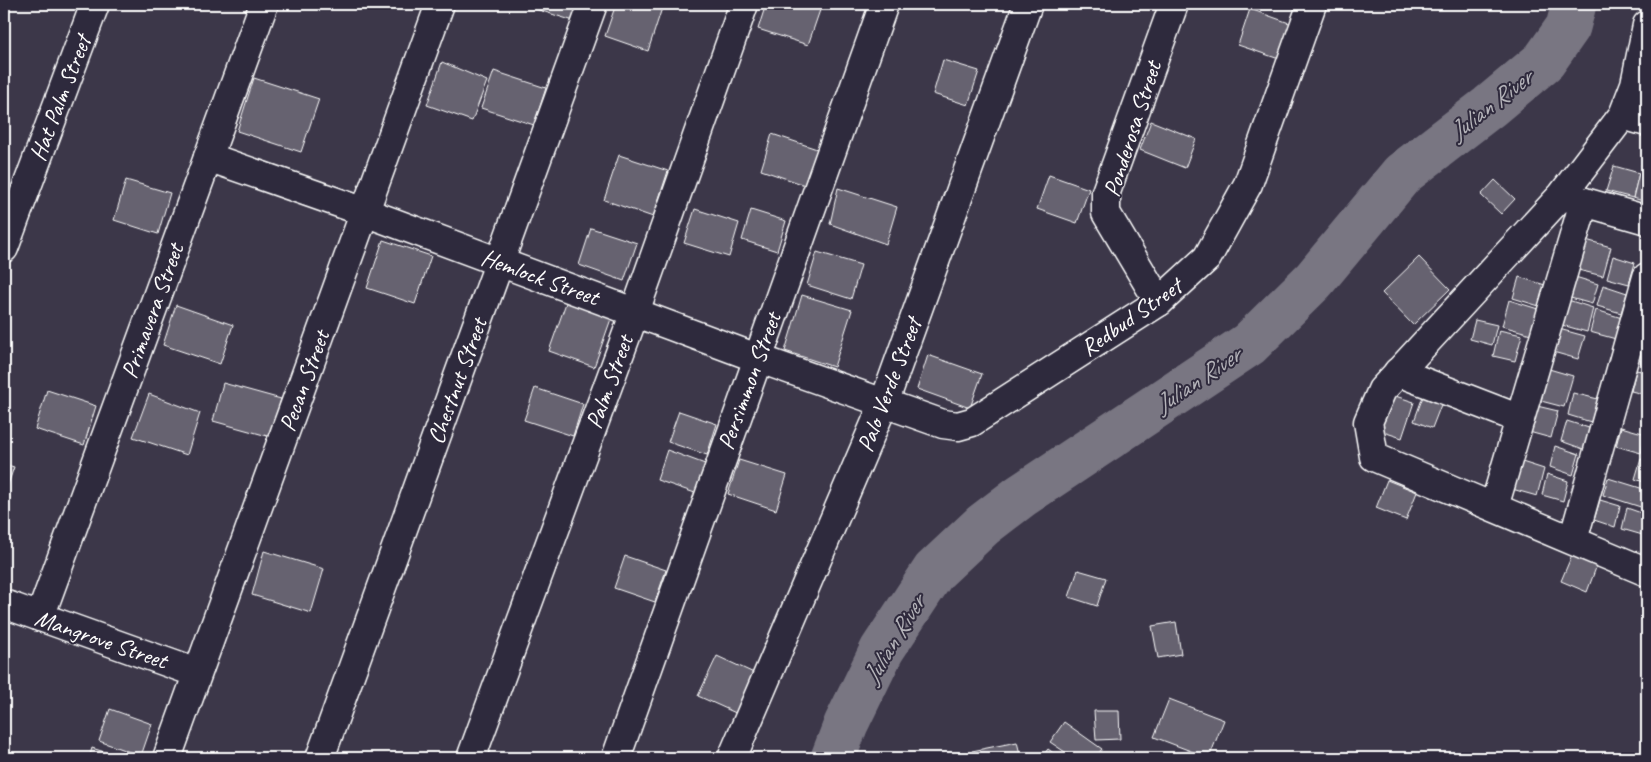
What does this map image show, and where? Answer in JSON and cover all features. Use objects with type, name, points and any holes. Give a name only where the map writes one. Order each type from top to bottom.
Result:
[{"type":"street","name":"Hat Palm Street","points":[[4,248],[95,4]]},
{"type":"street","name":"Primavera Street","points":[[40,617],[264,4]]},
{"type":"street","name":"Pecan Street","points":[[167,758],[440,4]]},
{"type":"street","name":"Chestnut Street","points":[[320,758],[593,4]]},
{"type":"street","name":"Palm Street","points":[[471,758],[744,4]]},
{"type":"street","name":"Persimmon Street","points":[[616,758],[884,4]]},
{"type":"street","name":"Palo Verde Street","points":[[732,758],[884,403],[1028,4]]},
{"type":"street","name":"Ponderosa Street","points":[[1159,302],[1106,213],[1106,192],[1174,4]]},
{"type":"street","name":"Redbud Street","points":[[884,403],[943,424],[958,426],[972,422],[1159,302],[1207,258],[1248,184],[1312,4]]},
{"type":"street","points":[[1647,25],[1635,84],[1635,119],[1573,198],[1382,390],[1368,422],[1374,457],[1647,572]]},
{"type":"street","name":"Hemlock Street","points":[[208,157],[365,212],[757,358],[884,403]]},
{"type":"street","points":[[1573,198],[1647,220]]},
{"type":"street","points":[[1494,507],[1520,419],[1573,198]]},
{"type":"street","points":[[1573,540],[1647,276]]},
{"type":"street","points":[[1398,372],[1520,419]]},
{"type":"street","name":"Mangrove Street","points":[[4,604],[197,673]]},
{"type":"building","points":[[527,4],[582,4],[577,22],[526,6]]},
{"type":"building","points":[[616,4],[649,4],[662,8],[648,51],[605,36]]},
{"type":"building","points":[[766,4],[800,4],[820,10],[808,45],[758,29]]},
{"type":"building","points":[[1250,9],[1292,24],[1279,59],[1238,45]]},
{"type":"building","points":[[943,60],[979,71],[968,105],[933,94]]},
{"type":"building","points":[[442,62],[487,81],[472,121],[427,105]]},
{"type":"building","points":[[494,71],[546,88],[534,125],[481,108]]},
{"type":"building","points":[[254,78],[319,99],[301,152],[237,131]]},
{"type":"building","points":[[1151,121],[1196,139],[1185,168],[1140,150]]},
{"type":"building","points":[[772,134],[817,149],[805,185],[761,170]]},
{"type":"building","points":[[1647,149],[1647,168],[1641,166]]},
{"type":"building","points":[[619,155],[668,171],[653,217],[604,200]]},
{"type":"building","points":[[1614,166],[1639,173],[1633,198],[1606,191]]},
{"type":"building","points":[[1639,173],[1647,175],[1647,202],[1633,198]]},
{"type":"building","points":[[1049,175],[1089,189],[1077,223],[1037,209]]},
{"type":"building","points":[[126,180],[170,193],[158,234],[114,220]]},
{"type":"building","points":[[1495,180],[1515,199],[1501,214],[1481,195]]},
{"type":"building","points":[[838,188],[897,207],[886,244],[830,224]]},
{"type":"building","points":[[695,209],[739,223],[729,257],[684,243]]},
{"type":"building","points":[[751,210],[786,221],[777,251],[742,240]]},
{"type":"building","points":[[591,228],[637,243],[624,281],[579,265]]},
{"type":"building","points":[[383,240],[431,256],[415,304],[367,288]]},
{"type":"building","points":[[1586,240],[1611,247],[1603,276],[1578,270]]},
{"type":"building","points":[[817,252],[861,265],[851,299],[807,285]]},
{"type":"building","points":[[1613,256],[1635,263],[1629,284],[1607,278]]},
{"type":"building","points":[[1419,257],[1450,289],[1413,325],[1382,293]]},
{"type":"building","points":[[1572,276],[1598,284],[1592,304],[1567,297]]},
{"type":"building","points":[[1519,277],[1545,285],[1539,306],[1513,298]]},
{"type":"building","points":[[1603,285],[1627,293],[1621,313],[1597,306]]},
{"type":"building","points":[[802,295],[852,310],[834,367],[785,351]]},
{"type":"building","points":[[567,300],[612,316],[594,367],[549,351]]},
{"type":"building","points":[[1509,300],[1538,309],[1531,334],[1502,326]]},
{"type":"building","points":[[1568,300],[1593,308],[1587,332],[1562,325]]},
{"type":"building","points":[[176,305],[233,325],[220,364],[163,345]]},
{"type":"building","points":[[1596,310],[1622,318],[1616,339],[1590,332]]},
{"type":"building","points":[[1475,320],[1497,325],[1492,345],[1470,339]]},
{"type":"building","points":[[1559,329],[1585,336],[1578,359],[1553,352]]},
{"type":"building","points":[[1499,330],[1522,335],[1515,361],[1493,356]]},
{"type":"building","points":[[1647,343],[1647,365],[1640,363]]},
{"type":"building","points":[[928,355],[982,374],[970,408],[917,389]]},
{"type":"building","points":[[1549,369],[1573,376],[1564,407],[1541,401]]},
{"type":"building","points":[[1636,370],[1647,372],[1647,395],[1631,391]]},
{"type":"building","points":[[223,383],[281,399],[271,437],[213,421]]},
{"type":"building","points":[[535,388],[583,404],[573,436],[524,420]]},
{"type":"building","points":[[47,390],[96,406],[84,445],[35,429]]},
{"type":"building","points":[[1425,391],[1444,397],[1432,428],[1414,421]]},
{"type":"building","points":[[1573,393],[1598,399],[1591,422],[1568,415]]},
{"type":"building","points":[[149,394],[200,413],[187,455],[133,437]]},
{"type":"building","points":[[1389,394],[1414,402],[1402,438],[1377,430]]},
{"type":"building","points":[[1537,406],[1558,411],[1551,438],[1529,432]]},
{"type":"building","points":[[679,411],[717,424],[707,455],[668,442]]},
{"type":"building","points":[[1567,421],[1592,429],[1586,450],[1561,441]]},
{"type":"building","points":[[1621,427],[1646,434],[1641,453],[1616,446]]},
{"type":"building","points":[[1555,446],[1579,454],[1573,475],[1550,467]]},
{"type":"building","points":[[667,450],[705,464],[695,493],[657,480]]},
{"type":"building","points":[[1641,459],[1647,460],[1647,483],[1635,479]]},
{"type":"building","points":[[739,460],[787,475],[776,510],[728,494]]},
{"type":"building","points":[[1519,461],[1544,469],[1537,496],[1512,489]]},
{"type":"building","points":[[4,464],[14,467],[4,496]]},
{"type":"building","points":[[1547,474],[1568,481],[1563,501],[1542,495]]},
{"type":"building","points":[[1608,478],[1647,490],[1647,509],[1603,495]]},
{"type":"building","points":[[1387,480],[1417,492],[1406,520],[1376,508]]},
{"type":"building","points":[[1600,500],[1620,506],[1615,527],[1594,520]]},
{"type":"building","points":[[1627,508],[1647,515],[1646,536],[1622,529]]},
{"type":"building","points":[[264,551],[324,569],[311,613],[252,595]]},
{"type":"building","points":[[1572,555],[1597,565],[1587,592],[1561,581]]},
{"type":"building","points":[[625,556],[666,570],[655,602],[614,588]]},
{"type":"building","points":[[1078,570],[1106,578],[1097,606],[1069,597]]},
{"type":"building","points":[[1176,622],[1181,654],[1158,658],[1152,626]]},
{"type":"building","points":[[717,656],[756,674],[738,714],[698,696]]},
{"type":"building","points":[[1169,699],[1224,720],[1209,758],[1154,737]]},
{"type":"building","points":[[110,709],[152,724],[141,756],[99,741]]},
{"type":"building","points":[[1094,711],[1119,711],[1120,739],[1096,740]]},
{"type":"building","points":[[1064,722],[1102,749],[1095,758],[1074,758],[1050,742]]},
{"type":"building","points":[[1017,742],[1021,758],[973,758],[972,751]]},
{"type":"building","points":[[92,748],[123,758],[89,758]]},
{"type":"building","points":[[1048,749],[1060,758],[1041,758]]},
{"type":"waterway","name":"Julian River","points":[[833,758],[846,724],[882,650],[934,571],[983,525],[1021,496],[1249,344],[1314,280],[1402,174],[1489,107],[1544,61],[1568,27],[1574,4]]}]
